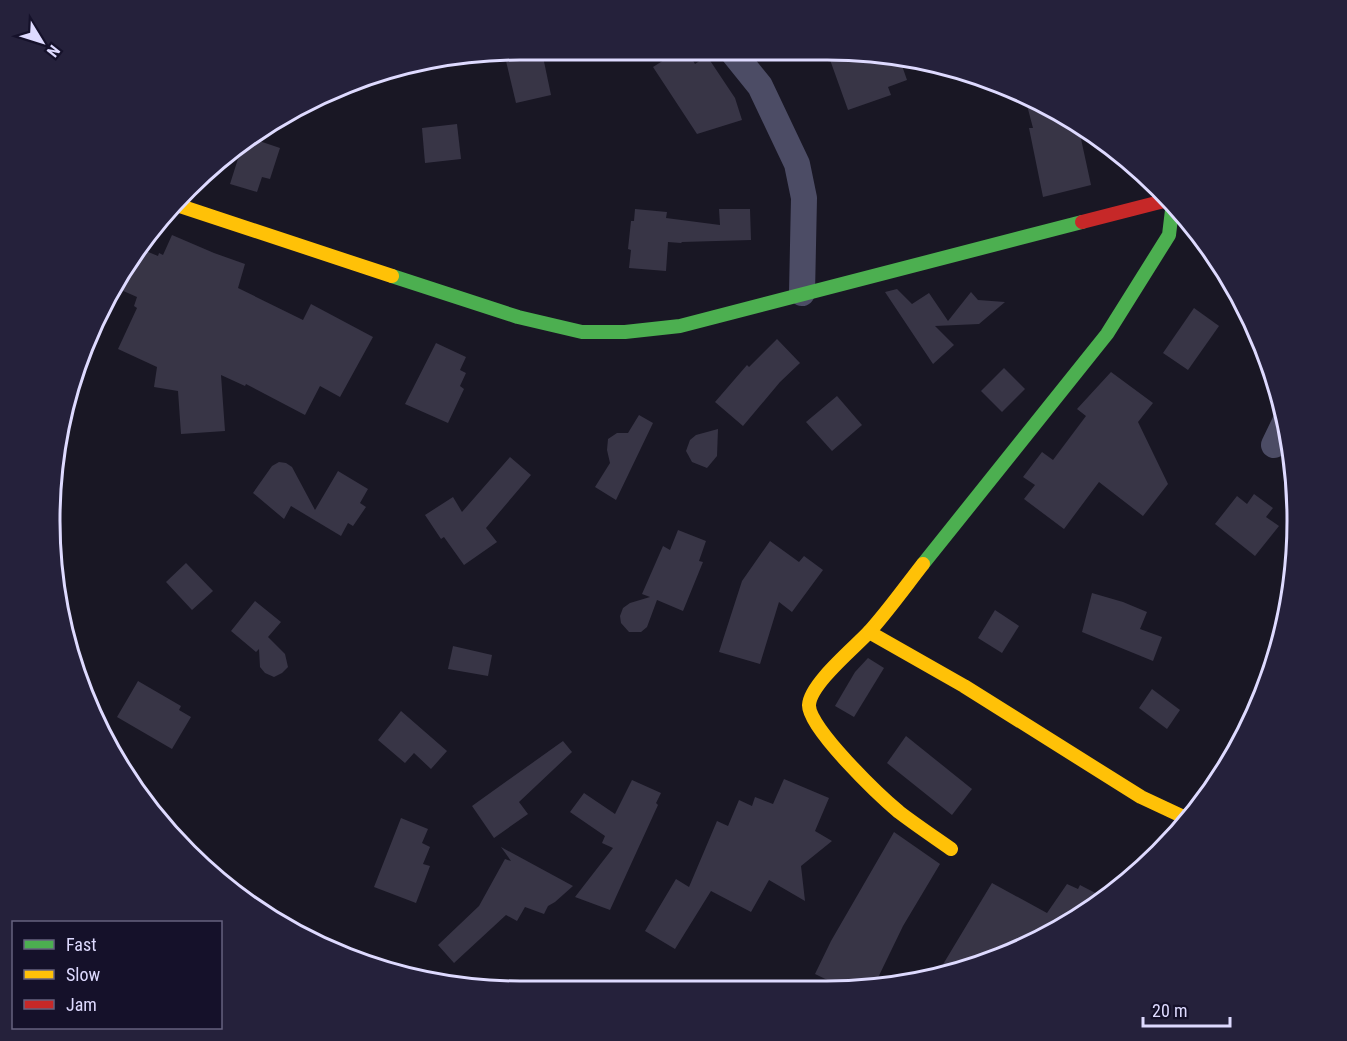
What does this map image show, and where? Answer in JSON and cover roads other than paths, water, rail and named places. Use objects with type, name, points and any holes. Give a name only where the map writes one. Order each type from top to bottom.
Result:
[{"type":"street","points":[[739,60],[760,86],[797,164],[804,198],[802,293]]},
{"type":"street","points":[[183,207],[518,317],[582,332],[625,332],[680,326],[1159,202]]},
{"type":"street","points":[[951,849],[891,806],[827,740],[810,716],[809,706],[813,694],[841,660],[869,632],[1107,334],[1169,235],[1171,215]]},
{"type":"street","points":[[1274,445],[1279,435]]},
{"type":"street","points":[[869,632],[964,686],[1141,797],[1180,815]]}]
